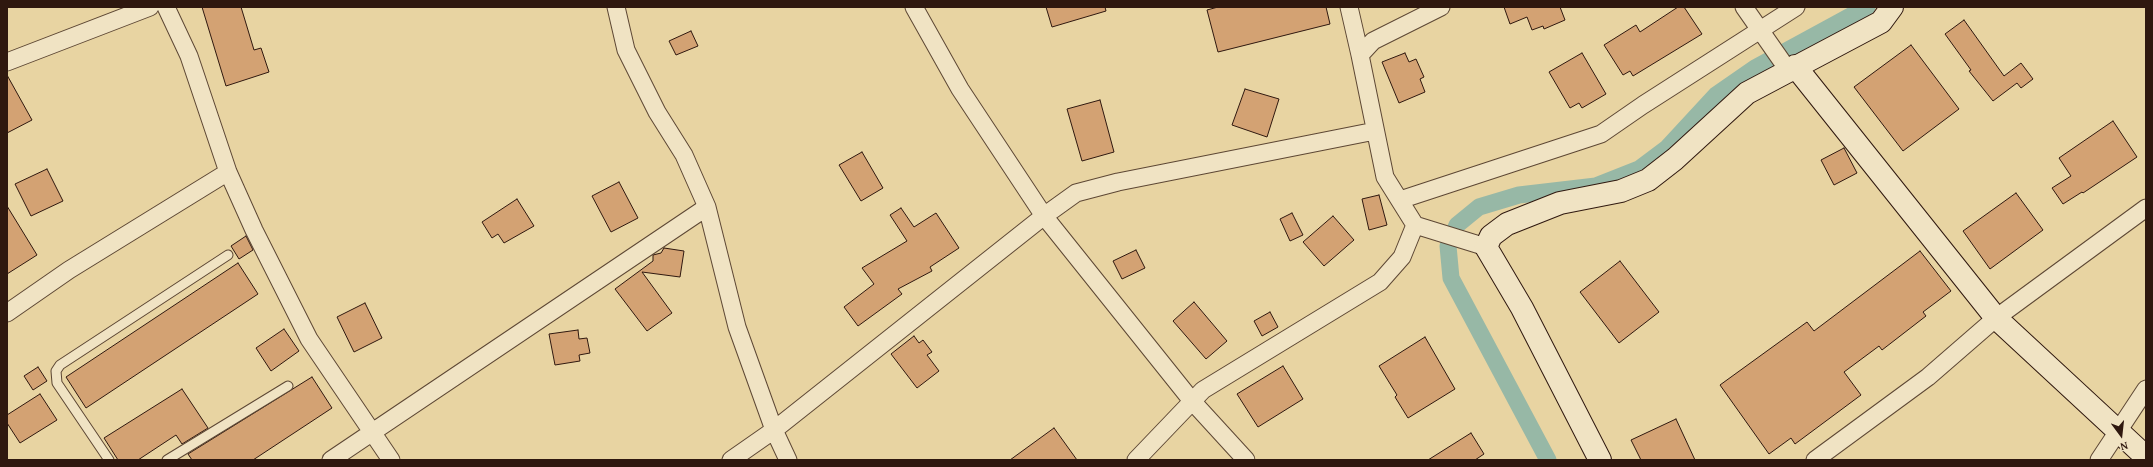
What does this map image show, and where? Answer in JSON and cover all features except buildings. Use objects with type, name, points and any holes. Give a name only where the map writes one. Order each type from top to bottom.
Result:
[{"type":"street","points":[[7,62],[150,7]]},
{"type":"street","points":[[166,7],[189,56],[228,172],[254,230],[309,340],[391,460]]},
{"type":"street","points":[[616,7],[626,50],[658,112],[684,155],[707,207],[737,327],[774,430],[788,460]]},
{"type":"street","points":[[914,7],[960,89],[1044,216],[1192,401],[1246,460]]},
{"type":"street","points":[[1349,7],[1385,177],[1415,225],[1459,240],[1486,247],[1522,308],[1600,460]]},
{"type":"street","points":[[1360,55],[1374,41],[1441,7]]},
{"type":"street","points":[[1744,7],[1774,50],[1996,318],[2146,457]]},
{"type":"street","points":[[1400,200],[1601,134],[1643,105],[1796,7]]},
{"type":"street","points":[[1486,247],[1491,236],[1507,224],[1560,203],[1621,191],[1648,180],[1675,159],[1747,92],[1789,67],[1881,22],[1892,7]]},
{"type":"street","points":[[731,460],[774,430],[1044,216],[1076,193],[1118,182],[1375,131]]},
{"type":"street","points":[[7,313],[69,270],[228,172]]},
{"type":"street","points":[[331,460],[707,207]]},
{"type":"street","points":[[1816,460],[1928,377],[1996,318],[2146,208]]},
{"type":"street","points":[[1136,460],[1203,390],[1380,282],[1402,257],[1415,225]]},
{"type":"street","points":[[2099,460],[2146,389]]},
{"type":"lane","points":[[109,460],[57,384],[56,371],[60,365],[228,255]]},
{"type":"lane","points":[[167,460],[288,386]]},
{"type":"waterway","points":[[1548,460],[1451,278],[1448,246],[1457,225],[1479,207],[1519,195],[1596,186],[1639,169],[1667,148],[1716,95],[1755,68],[1867,7]]}]
